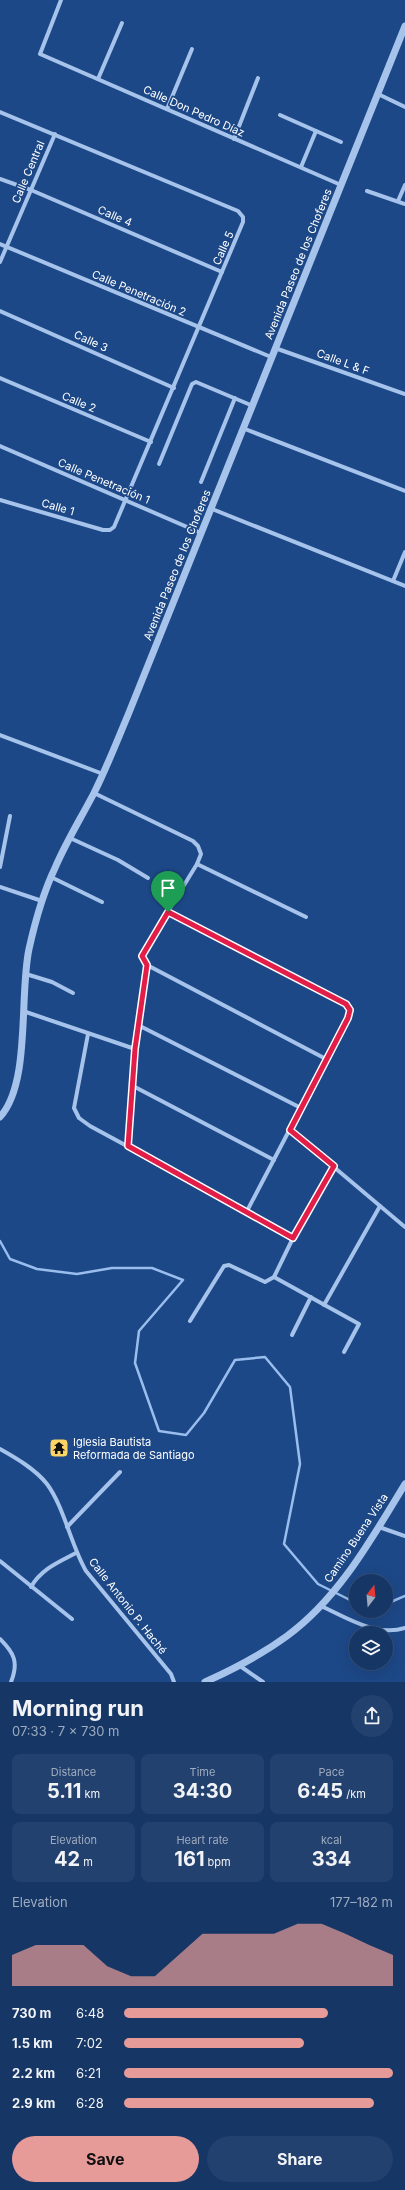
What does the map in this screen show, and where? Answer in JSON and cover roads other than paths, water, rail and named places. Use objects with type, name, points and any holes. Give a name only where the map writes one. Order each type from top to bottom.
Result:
[{"type":"street","name":"Calle Don Pedro Díaz","points":[[61,0],[40,54],[342,185]]},
{"type":"street","points":[[98,79],[122,23]]},
{"type":"street","name":"Avenida Paseo de los Choferes","points":[[0,1117],[12,1098],[19,1074],[25,973],[29,950],[42,901],[51,877],[103,774],[128,715],[245,428],[271,358],[405,26]]},
{"type":"street","points":[[167,109],[192,49]]},
{"type":"street","points":[[234,139],[258,78]]},
{"type":"street","points":[[378,94],[405,106]]},
{"type":"street","name":"Calle 5","points":[[0,112],[238,211],[243,217],[242,226],[125,500],[116,525],[110,530]]},
{"type":"street","points":[[280,115],[340,142]]},
{"type":"street","points":[[301,168],[316,131]]},
{"type":"street","name":"Calle Central","points":[[0,262],[55,134]]},
{"type":"street","name":"Calle 4","points":[[0,179],[31,190],[222,272]]},
{"type":"street","points":[[398,202],[405,184]]},
{"type":"street","points":[[367,191],[405,204]]},
{"type":"street","name":"Calle Penetración 2","points":[[0,244],[271,358]]},
{"type":"street","name":"Calle 3","points":[[0,311],[174,388]]},
{"type":"street","name":"Calle L & F","points":[[275,348],[405,394]]},
{"type":"street","name":"Calle 2","points":[[0,378],[151,442]]},
{"type":"street","points":[[159,464],[192,384],[199,382],[253,406]]},
{"type":"street","points":[[201,482],[235,398]]},
{"type":"street","points":[[245,428],[405,492]]},
{"type":"street","name":"Calle Penetración 1","points":[[0,446],[201,533]]},
{"type":"street","name":"Calle 1","points":[[0,500],[103,530],[110,530]]},
{"type":"street","points":[[212,509],[405,586]]},
{"type":"street","points":[[393,581],[405,552]]},
{"type":"street","points":[[0,735],[103,774]]},
{"type":"street","points":[[94,793],[193,841],[198,846],[201,854],[197,864],[145,949],[142,956],[147,965],[326,1059]]},
{"type":"street","points":[[0,867],[10,816]]},
{"type":"street","points":[[70,838],[118,860],[148,878]]},
{"type":"street","points":[[197,864],[306,917]]},
{"type":"street","points":[[51,877],[102,902]]},
{"type":"street","points":[[0,887],[42,901]]},
{"type":"street","points":[[168,912],[346,1004],[350,1010],[348,1018],[247,1210]]},
{"type":"street","points":[[128,1146],[135,1049],[147,965]]},
{"type":"street","points":[[25,973],[52,982],[73,993]]},
{"type":"street","points":[[22,1011],[135,1049]]},
{"type":"street","points":[[138,1025],[301,1108]]},
{"type":"street","points":[[88,1034],[74,1108],[79,1118],[90,1126],[247,1210],[293,1238]]},
{"type":"street","points":[[133,1086],[274,1160]]},
{"type":"street","points":[[290,1130],[405,1227]]},
{"type":"street","points":[[190,1321],[224,1266],[229,1265],[265,1282],[274,1277],[293,1238],[334,1166]]},
{"type":"street","points":[[324,1304],[380,1206]]},
{"type":"street","points":[[274,1277],[359,1324],[344,1352]]},
{"type":"street","points":[[292,1335],[311,1298]]},
{"type":"street","name":"Calle Antonio P. Haché","points":[[0,1449],[24,1463],[48,1485],[67,1527],[76,1553],[86,1571],[171,1674],[174,1682]]},
{"type":"street","points":[[67,1527],[120,1472]]},
{"type":"street","name":"Camino Buena Vista","points":[[205,1682],[240,1666],[288,1636],[323,1605],[346,1577],[405,1484]]},
{"type":"street","points":[[379,1527],[405,1536]]},
{"type":"street","points":[[31,1586],[41,1573],[76,1553]]},
{"type":"street","points":[[0,1561],[72,1619]]},
{"type":"street","points":[[323,1605],[369,1628],[389,1632],[405,1628]]},
{"type":"street","points":[[0,1639],[11,1651],[14,1658],[15,1667],[12,1682]]},
{"type":"street","points":[[240,1666],[263,1682]]},
{"type":"waterway","points":[[0,1241],[10,1259],[37,1269],[77,1274],[112,1268],[152,1268],[183,1280],[139,1331],[135,1363],[159,1431],[186,1435],[204,1413],[235,1360],[265,1357],[290,1387],[300,1464],[284,1544],[318,1584],[349,1600]]},
{"type":"waterway","points":[[393,1601],[405,1596]]},
{"type":"place","name":"Iglesia Bautista Reformada de Santiago","points":[[59,1448]]}]
